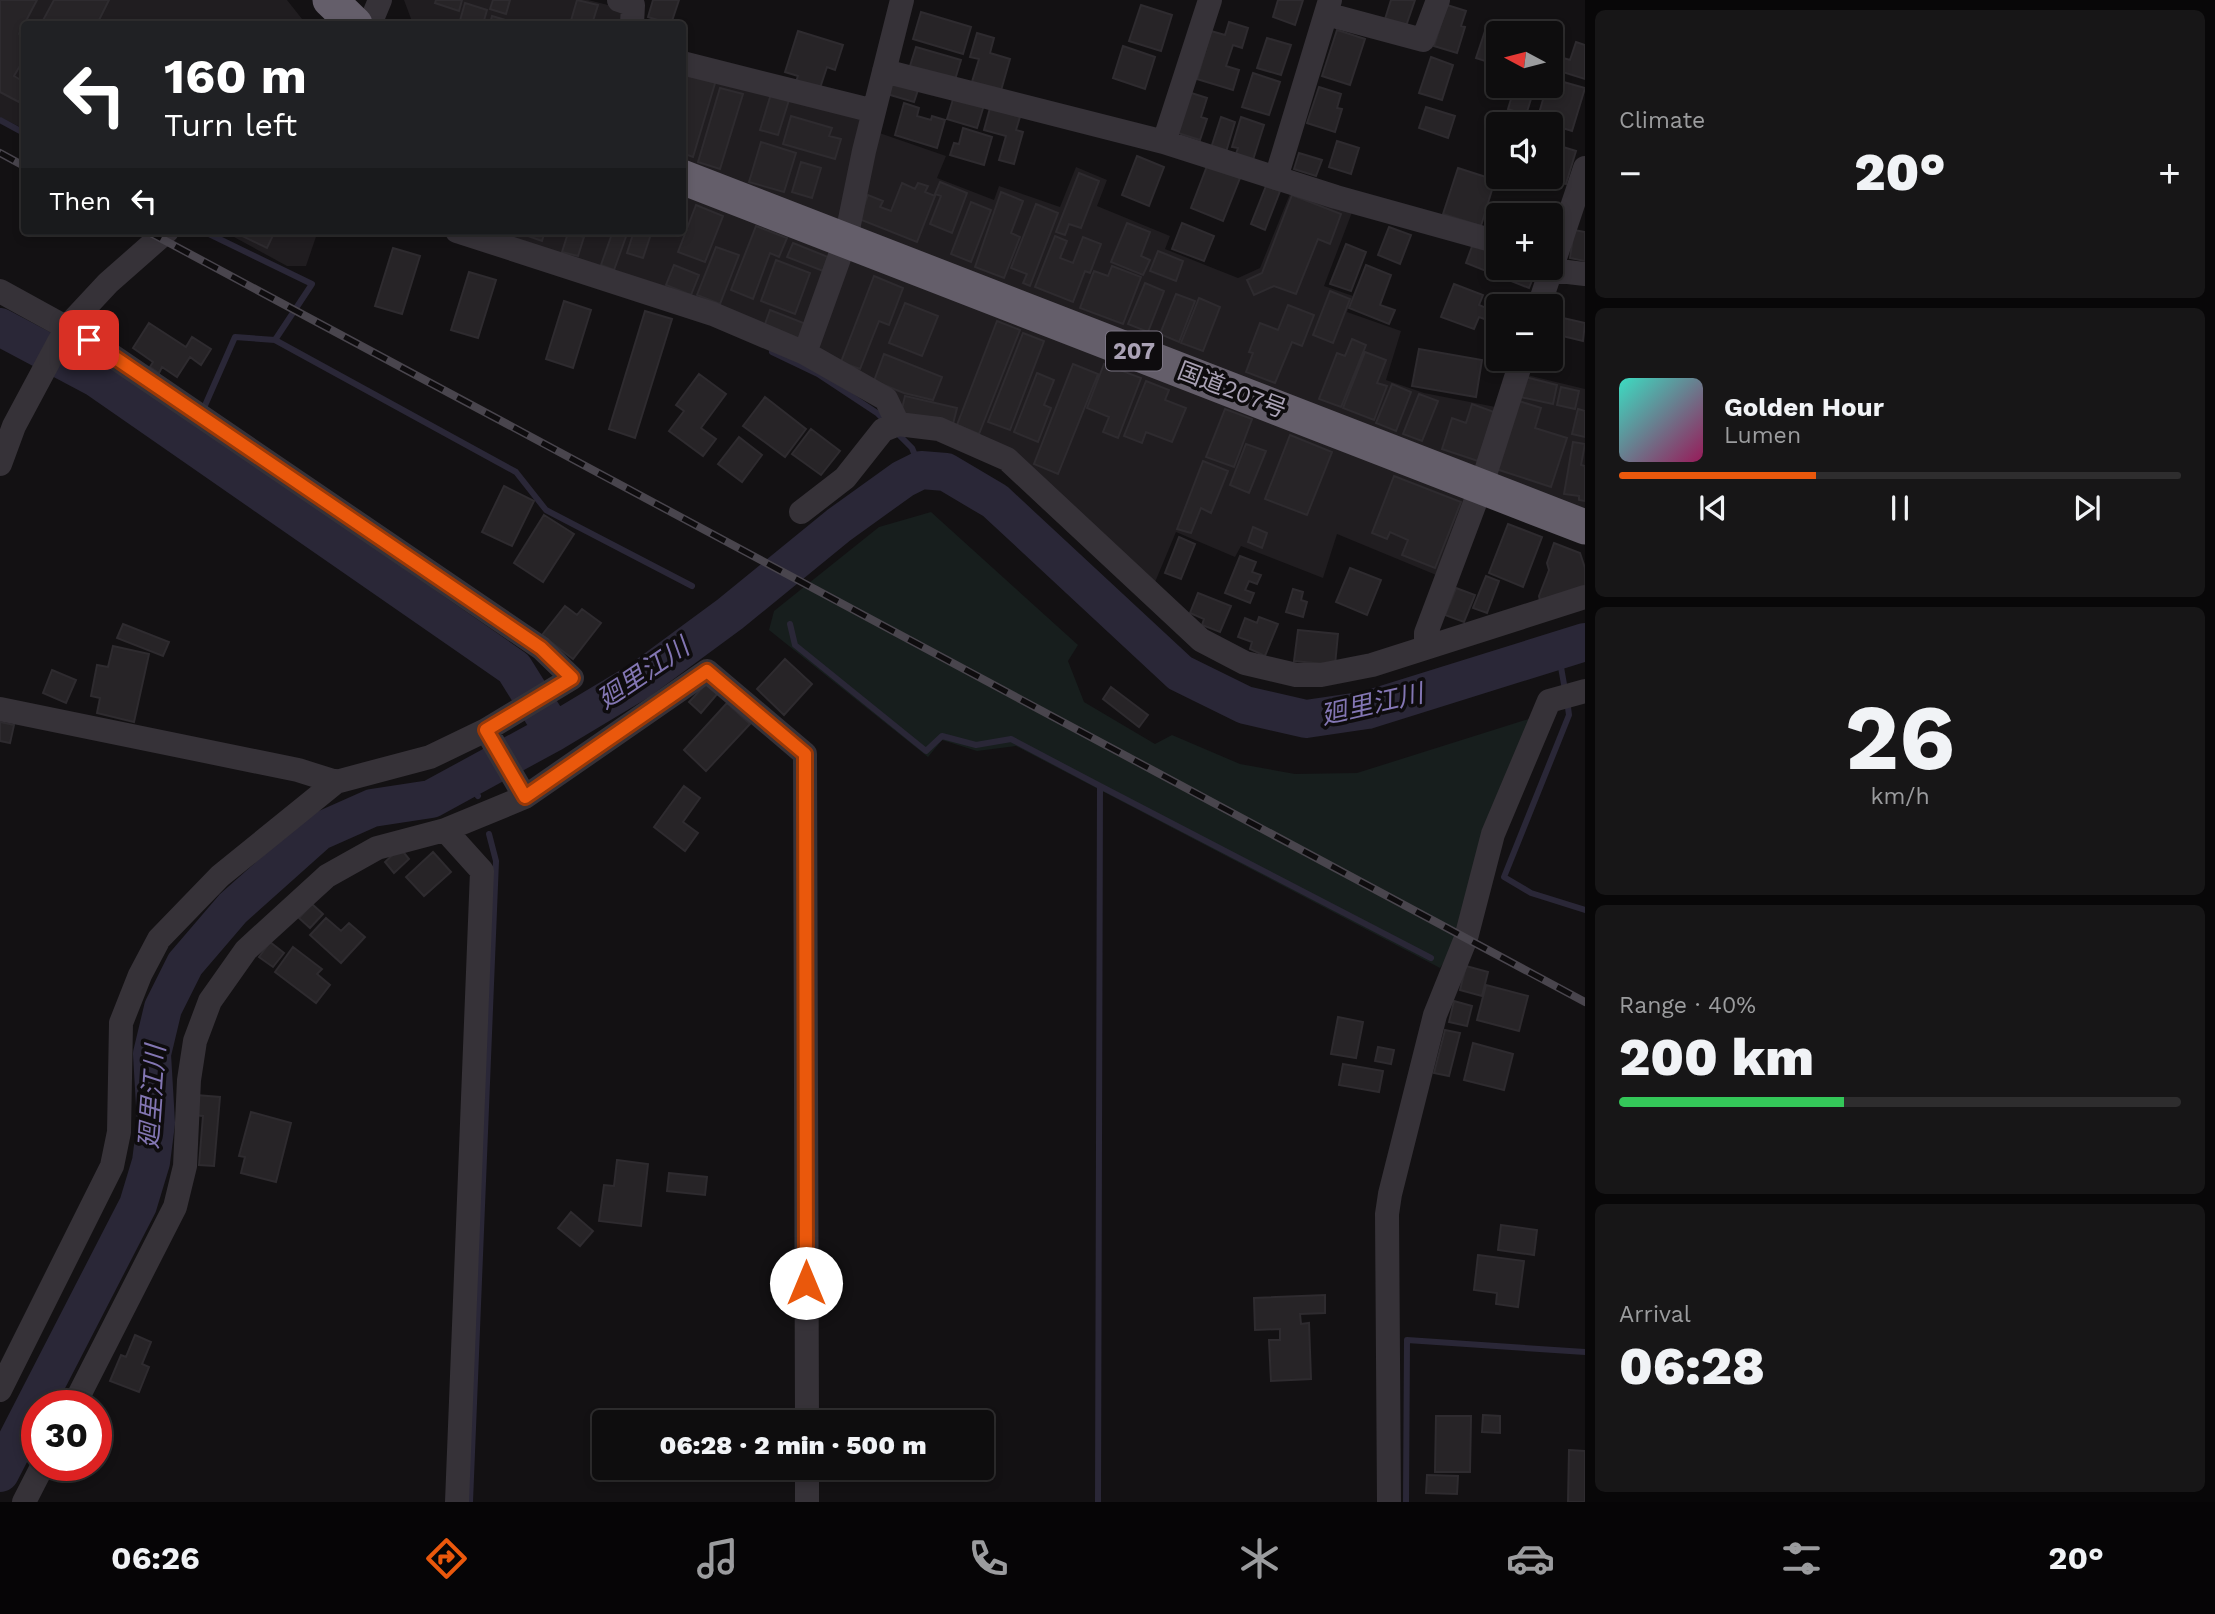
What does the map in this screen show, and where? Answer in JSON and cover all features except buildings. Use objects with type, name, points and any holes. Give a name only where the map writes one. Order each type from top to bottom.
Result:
[{"type":"highway","points":[[330,0],[352,21]]},
{"type":"highway","name":"国道207号","points":[[686,179],[1585,527]]},
{"type":"street","points":[[371,21],[380,0]]},
{"type":"street","points":[[619,0],[633,5],[632,21]]},
{"type":"street","points":[[805,353],[846,239],[902,0]]},
{"type":"street","points":[[1164,142],[1210,0]]},
{"type":"street","points":[[1276,178],[1328,7],[1423,40],[1438,0]]},
{"type":"street","points":[[686,64],[874,111]]},
{"type":"street","points":[[884,71],[1164,142],[1276,178],[1486,239]]},
{"type":"street","points":[[1563,230],[1585,168]]},
{"type":"street","points":[[0,464],[7,425],[67,327],[108,283],[162,235]]},
{"type":"street","points":[[469,235],[713,314],[805,353],[886,400],[890,427],[845,478],[801,512]]},
{"type":"street","points":[[1563,265],[1585,274]]},
{"type":"street","points":[[0,291],[67,327],[199,416],[541,648],[572,678],[486,730],[430,757],[336,782],[220,876],[159,939],[140,975],[121,1023],[119,1132],[112,1166],[0,1390]]},
{"type":"street","points":[[1426,646],[1426,633],[1481,487],[1518,371]]},
{"type":"street","points":[[890,427],[939,429],[1007,459],[1201,640],[1245,663],[1296,675],[1321,675],[1372,665],[1585,597]]},
{"type":"street","points":[[82,1390],[175,1207],[186,1166],[190,1080],[195,1041],[210,1001],[246,950],[327,876],[377,848],[445,830],[525,797],[707,671],[805,754],[807,1410]]},
{"type":"street","points":[[1389,1502],[1387,1214],[1390,1194],[1435,1015],[1466,938],[1493,834],[1549,701],[1573,695]]},
{"type":"street","points":[[0,709],[298,769],[336,782]]},
{"type":"street","points":[[486,730],[525,797]]},
{"type":"street","points":[[445,830],[482,870],[457,1502]]},
{"type":"street","points":[[807,1480],[807,1502]]},
{"type":"street","points":[[24,1502],[35,1481]]},
{"type":"shaded area","points":[[0,0],[287,0],[304,21],[21,21],[21,128],[0,117]]},
{"type":"shaded area","points":[[404,0],[588,0],[628,10],[627,21],[412,21]]},
{"type":"shaded area","points":[[686,68],[868,114],[865,128],[946,156],[937,178],[994,200],[999,186],[1060,207],[1076,167],[1107,180],[1097,206],[1170,236],[1165,249],[1238,278],[1260,268],[1292,189],[1354,207],[1324,286],[1353,296],[1347,312],[1401,331],[1386,380],[1424,393],[1511,410],[1523,374],[1585,389],[1585,511],[686,164]]},
{"type":"shaded area","points":[[686,194],[1471,500],[1441,577],[1337,534],[1323,578],[1241,546],[1235,557],[1176,532],[1153,587],[1010,454],[884,410],[805,361],[710,320],[444,235],[686,235]]},
{"type":"shaded area","points":[[230,235],[317,235],[306,266],[287,266]]},
{"type":"shaded area","points":[[931,512],[1078,645],[1068,661],[1084,702],[1155,744],[1172,735],[1240,764],[1295,774],[1357,773],[1535,717],[1456,946],[1440,968],[1016,746],[977,751],[942,740],[928,757],[769,630],[774,611],[879,527]]},
{"type":"waterway","points":[[0,120],[21,131]]},
{"type":"waterway","points":[[211,235],[312,284],[275,340]]},
{"type":"waterway","points":[[0,327],[96,378],[514,668],[554,732]]},
{"type":"waterway","points":[[203,410],[235,337],[275,340],[516,472],[546,510],[692,586]]},
{"type":"waterway","points":[[772,352],[818,374],[885,421]]},
{"type":"waterway","points":[[185,440],[197,419]]},
{"type":"waterway","points":[[895,431],[912,448],[921,470]]},
{"type":"waterway","name":"廻里江川","points":[[0,1473],[138,1205],[151,1162],[156,1123],[152,1054],[163,1008],[185,964],[233,908],[318,832],[372,808],[431,799],[554,732],[639,681],[730,614],[839,525],[903,479],[921,470],[946,472],[995,501],[1180,673],[1245,705],[1306,719],[1367,710],[1585,642]]},
{"type":"waterway","points":[[790,624],[795,645],[926,751],[942,736],[976,745],[1011,739],[1100,786],[1098,1502]]},
{"type":"waterway","points":[[1558,650],[1565,690]]},
{"type":"waterway","points":[[1567,700],[1569,715],[1504,877],[1531,893],[1585,910]]},
{"type":"waterway","points":[[466,782],[478,796]]},
{"type":"waterway","points":[[1100,786],[1431,958]]},
{"type":"waterway","points":[[470,1502],[496,861],[489,834]]},
{"type":"waterway","points":[[1406,1502],[1407,1340],[1585,1352]]},
{"type":"railway","points":[[0,153],[21,164]]},
{"type":"railway","points":[[154,235],[1585,1002]]},
{"type":"route","points":[[89,340],[541,648],[572,678],[486,730],[525,797],[707,671],[805,754],[806,1283]]}]
